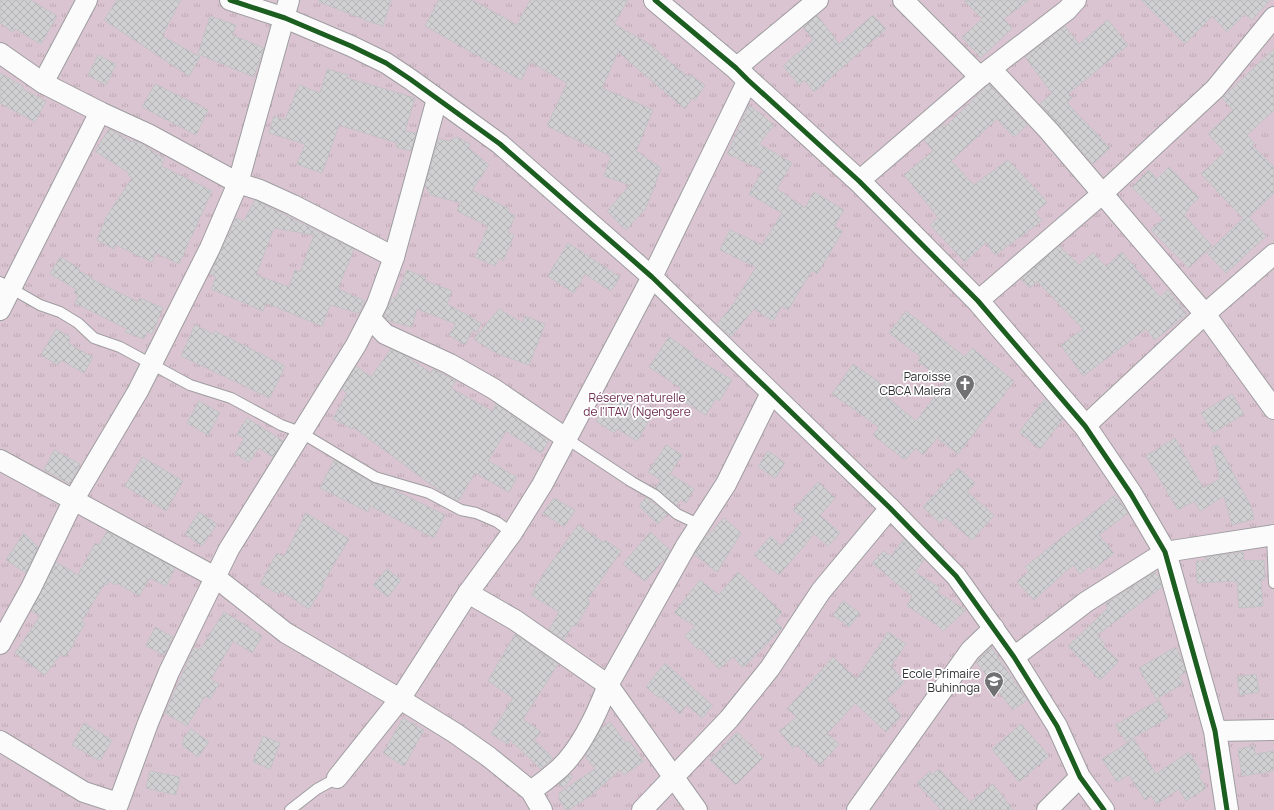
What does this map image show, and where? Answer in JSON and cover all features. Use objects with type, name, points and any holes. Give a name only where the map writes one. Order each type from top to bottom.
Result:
[{"type":"street","points":[[43,83],[87,0]]},
{"type":"street","points":[[230,0],[287,9],[386,63],[500,144],[652,277],[890,508],[956,576],[1014,657],[1057,726],[1080,777],[1104,810]]},
{"type":"street","points":[[655,0],[742,74],[860,181],[978,301],[1086,426],[1131,494],[1164,552],[1215,731],[1226,810]]},
{"type":"street","points":[[338,778],[400,699],[468,594],[512,533],[542,485],[652,277],[742,74],[818,0]]},
{"type":"street","points":[[903,0],[1049,131],[1205,314],[1273,406]]},
{"type":"street","points":[[860,181],[986,73],[1067,10],[1076,0]]},
{"type":"street","points":[[0,644],[32,588],[74,499],[138,391],[210,248],[238,183],[287,9]]},
{"type":"street","points":[[978,301],[1102,194],[1214,89],[1274,17]]},
{"type":"street","points":[[0,53],[43,83],[148,134],[238,183],[260,190],[293,205],[394,257]]},
{"type":"street","points":[[0,741],[84,792],[117,806],[169,672],[229,548],[300,432],[356,346],[370,318],[394,257],[437,100]]},
{"type":"street","points":[[0,310],[6,286],[100,112]]},
{"type":"street","points":[[1086,426],[1205,314],[1274,254]]},
{"type":"street","points":[[370,318],[385,334],[450,364],[488,385],[567,439]]},
{"type":"street","points":[[0,460],[215,577],[286,633],[400,699],[455,733],[489,757],[538,805],[561,767],[576,748],[600,705],[608,685],[700,525],[726,484],[771,392]]},
{"type":"street","points":[[642,810],[729,719],[770,668],[821,591],[890,508]]},
{"type":"street","points":[[1014,657],[1086,602],[1164,552],[1273,535]]},
{"type":"street","points":[[468,594],[515,620],[608,685],[697,810]]},
{"type":"street","points":[[857,810],[970,651],[994,628]]},
{"type":"street","points":[[1215,731],[1274,730]]},
{"type":"street","points":[[1047,810],[1080,777]]},
{"type":"lane","points":[[6,286],[40,305],[60,312],[78,323],[94,338],[120,347],[152,363],[190,385],[231,398],[281,425],[300,432],[375,476],[429,493],[461,510],[476,513],[497,522],[512,533]]},
{"type":"lane","points":[[567,439],[632,482],[655,495],[677,514],[700,525]]},
{"type":"lane","points":[[1273,535],[1274,583]]},
{"type":"lane","points":[[290,810],[317,789],[338,778]]},
{"type":"green space","name":"Réserve naturelle de l'ITAV (Ngengere","points":[[0,0],[1274,0],[1274,810],[0,810]]},
{"type":"building","points":[[0,0],[31,0],[57,16],[41,44],[15,29],[13,32],[0,23]]},
{"type":"building","points":[[117,0],[181,0],[162,36],[200,57],[189,76],[104,20]]},
{"type":"building","points":[[319,0],[391,0],[383,26],[319,2]]},
{"type":"building","points":[[439,0],[472,0],[517,25],[530,0],[628,0],[614,24],[646,42],[688,77],[690,75],[705,85],[695,100],[692,98],[685,109],[618,52],[602,88],[653,110],[636,151],[661,168],[646,208],[626,230],[607,211],[630,185],[604,176],[611,156],[547,126],[567,83],[530,62],[521,80],[425,26]]},
{"type":"building","points":[[964,0],[1029,0],[1004,19],[1012,28],[981,58],[962,37],[982,19]]},
{"type":"building","points":[[1141,0],[1270,0],[1252,20],[1245,14],[1227,32],[1212,16],[1185,44]]},
{"type":"building","points":[[817,15],[839,44],[873,15],[886,29],[814,92],[804,80],[799,85],[783,66],[813,40],[803,27]]},
{"type":"building","points":[[210,16],[236,25],[232,35],[264,48],[254,77],[198,54]]},
{"type":"building","points":[[1108,20],[1128,45],[1068,94],[1072,98],[1067,103],[1110,148],[1093,164],[1040,104],[1052,93],[1025,57],[1065,26],[1079,44]]},
{"type":"building","points":[[1274,49],[1274,110],[1247,135],[1254,143],[1252,145],[1274,167],[1274,193],[1249,217],[1266,236],[1226,273],[1207,253],[1243,218],[1201,174],[1225,152],[1208,134],[1233,110],[1222,98]]},
{"type":"building","points":[[98,55],[116,64],[106,85],[88,75]]},
{"type":"building","points":[[327,69],[348,75],[347,78],[415,98],[405,131],[416,133],[411,151],[396,147],[397,143],[339,125],[322,173],[297,164],[305,144],[269,133],[274,116],[285,120],[299,85],[320,93]]},
{"type":"building","points":[[0,73],[23,86],[22,89],[46,101],[35,122],[0,103]]},
{"type":"building","points":[[155,84],[208,110],[196,135],[142,107]]},
{"type":"building","points":[[989,84],[1027,125],[1014,137],[997,119],[951,161],[974,185],[1008,160],[1047,202],[1035,213],[1042,221],[995,255],[986,242],[965,262],[930,225],[938,217],[904,175],[933,151],[924,140],[944,124],[946,126]]},
{"type":"building","points":[[749,105],[774,125],[759,144],[792,163],[777,189],[805,208],[814,192],[844,210],[834,226],[843,231],[817,274],[812,270],[788,310],[782,306],[773,321],[754,309],[731,337],[717,324],[732,306],[756,267],[720,250],[730,230],[762,245],[782,213],[749,194],[763,170],[727,154]]},
{"type":"building","points":[[109,129],[133,142],[134,140],[140,143],[165,159],[161,166],[212,191],[179,264],[156,253],[152,262],[116,245],[114,249],[97,240],[106,217],[132,178],[128,175],[129,173],[95,151]]},
{"type":"building","points":[[457,137],[470,144],[469,148],[489,165],[472,190],[509,209],[508,212],[515,216],[508,232],[514,235],[503,261],[499,258],[495,266],[475,257],[488,226],[457,211],[461,203],[431,195],[425,186],[438,139],[449,141]]},
{"type":"building","points":[[1169,167],[1199,198],[1187,209],[1189,210],[1184,215],[1212,246],[1189,268],[1151,230],[1163,219],[1132,187],[1149,170],[1157,179]]},
{"type":"building","points":[[255,200],[354,249],[338,289],[365,301],[359,313],[330,305],[322,326],[266,303],[263,311],[211,289],[216,277],[210,274],[236,218],[244,221]],"holes":[[[274,228],[314,235],[300,272],[295,270],[289,287],[256,275]]]},
{"type":"building","points":[[568,243],[620,277],[611,291],[585,274],[574,293],[548,276]]},
{"type":"building","points":[[1059,246],[1079,265],[1093,253],[1106,267],[1122,252],[1160,297],[1168,290],[1187,314],[1155,340],[1146,329],[1083,376],[1061,345],[1083,329],[1037,281],[1030,288],[1021,279]]},
{"type":"building","points":[[60,257],[79,268],[78,270],[92,278],[91,279],[138,302],[140,298],[163,308],[152,334],[147,332],[144,339],[125,332],[127,329],[75,303],[79,295],[74,293],[76,289],[50,274]]},
{"type":"building","points":[[407,270],[426,278],[425,281],[452,291],[447,304],[481,323],[477,332],[472,331],[465,345],[449,335],[456,324],[417,309],[412,327],[389,321],[384,316],[392,297],[396,298]]},
{"type":"building","points":[[499,309],[522,323],[525,316],[545,324],[529,365],[496,353],[474,339]]},
{"type":"building","points":[[906,311],[965,357],[972,348],[1014,381],[958,454],[937,438],[923,455],[916,448],[905,460],[873,435],[879,427],[832,394],[853,364],[887,388],[883,394],[916,421],[945,383],[918,361],[921,357],[889,333]]},
{"type":"building","points":[[195,325],[213,334],[215,331],[285,366],[270,398],[181,356]]},
{"type":"building","points":[[56,329],[70,337],[69,344],[93,357],[84,373],[61,360],[58,365],[41,355]]},
{"type":"building","points":[[669,337],[694,354],[692,356],[732,380],[719,401],[716,398],[706,415],[676,397],[681,388],[649,367]]},
{"type":"building","points":[[391,349],[408,357],[431,373],[433,369],[456,381],[451,388],[492,411],[496,404],[549,441],[541,453],[506,431],[488,461],[517,477],[509,492],[475,473],[458,501],[441,492],[353,427],[352,429],[333,419],[347,393],[342,389],[356,366],[371,377]]},
{"type":"building","points":[[614,392],[630,402],[628,406],[650,419],[637,441],[617,429],[614,433],[596,421]]},
{"type":"building","points":[[1232,394],[1244,414],[1213,433],[1201,413]]},
{"type":"building","points":[[1045,399],[1063,419],[1040,449],[1019,432]]},
{"type":"building","points":[[199,401],[220,413],[208,435],[187,423]]},
{"type":"building","points":[[247,418],[283,441],[273,457],[259,448],[249,462],[235,454],[244,439],[237,434]]},
{"type":"building","points":[[1175,438],[1203,488],[1220,479],[1212,447],[1218,445],[1251,507],[1254,519],[1232,525],[1224,496],[1200,511],[1194,501],[1178,510],[1146,456]]},
{"type":"building","points":[[666,445],[682,455],[670,474],[694,489],[686,503],[681,500],[676,505],[655,488],[661,480],[648,472]]},
{"type":"building","points":[[54,450],[80,464],[70,484],[44,470]]},
{"type":"building","points":[[768,451],[785,463],[775,478],[758,467]]},
{"type":"building","points":[[142,457],[183,481],[166,511],[125,486]]},
{"type":"building","points":[[334,460],[372,483],[392,489],[445,515],[434,538],[370,506],[368,512],[320,488]]},
{"type":"building","points":[[958,468],[975,483],[967,492],[994,515],[972,540],[945,517],[940,523],[923,507]]},
{"type":"building","points":[[818,482],[835,498],[820,515],[840,533],[828,546],[814,534],[779,575],[754,555],[771,536],[781,546],[804,519],[793,510]]},
{"type":"building","points":[[1115,495],[1128,513],[1099,535],[1114,553],[1093,570],[1090,566],[1080,574],[1073,565],[1034,600],[1017,582],[1029,571],[1025,567]]},
{"type":"building","points":[[646,497],[667,514],[658,524],[639,506]]},
{"type":"building","points":[[554,498],[575,510],[564,527],[543,513]]},
{"type":"building","points":[[199,512],[217,524],[202,546],[185,534]]},
{"type":"building","points":[[306,513],[349,539],[309,609],[281,591],[279,594],[260,584],[277,553],[284,557]]},
{"type":"building","points":[[724,518],[741,533],[717,572],[694,554],[705,538]]},
{"type":"building","points":[[578,525],[604,543],[605,540],[621,551],[587,600],[590,602],[576,626],[573,625],[564,640],[549,630],[559,612],[531,595],[546,570]]},
{"type":"building","points":[[107,531],[175,568],[166,586],[150,578],[139,596],[117,583],[116,585],[109,581],[107,585],[104,584],[82,621],[85,624],[74,641],[75,642],[65,657],[61,654],[45,675],[15,653],[40,616],[31,611],[56,562],[78,575],[95,543],[99,545]]},
{"type":"building","points":[[650,532],[670,550],[666,558],[645,581],[623,564]]},
{"type":"building","points":[[24,533],[38,547],[26,573],[6,560]]},
{"type":"building","points":[[904,539],[924,560],[915,572],[940,588],[937,592],[966,610],[943,631],[937,625],[907,606],[912,596],[872,563],[884,551],[891,556]]},
{"type":"building","points":[[1243,552],[1244,561],[1264,560],[1265,579],[1261,580],[1263,606],[1239,608],[1237,581],[1197,583],[1196,561],[1205,561],[1205,557]]},
{"type":"building","points":[[387,569],[401,580],[388,597],[373,585]]},
{"type":"building","points":[[738,572],[782,612],[775,621],[782,628],[743,668],[733,657],[719,669],[700,648],[698,650],[685,636],[695,626],[674,613],[700,580],[719,595]]},
{"type":"building","points":[[1155,572],[1159,577],[1162,587],[1097,635],[1105,644],[1103,646],[1119,661],[1100,680],[1068,646],[1108,608],[1105,604]]},
{"type":"building","points":[[843,601],[860,613],[849,627],[833,615]]},
{"type":"building","points":[[224,612],[262,636],[252,653],[233,641],[211,679],[219,684],[210,699],[205,696],[187,726],[165,713],[194,647],[200,650]]},
{"type":"building","points":[[155,627],[173,637],[164,655],[146,646]]},
{"type":"building","points":[[888,632],[906,644],[891,666],[905,682],[887,699],[901,716],[886,732],[855,703],[827,734],[839,744],[820,765],[797,745],[793,748],[779,731],[797,717],[787,709],[833,657],[857,679]]},
{"type":"building","points":[[515,634],[558,664],[523,719],[541,732],[534,740],[553,758],[541,769],[510,740],[508,744],[491,734],[513,698],[488,681]]},
{"type":"building","points":[[991,647],[1027,700],[1013,710],[976,662]]},
{"type":"building","points":[[1176,647],[1186,672],[1179,676],[1183,684],[1156,699],[1139,668]]},
{"type":"building","points":[[665,663],[713,706],[702,718],[687,705],[680,714],[660,696],[659,698],[646,687]]},
{"type":"building","points":[[1256,674],[1259,692],[1240,695],[1237,677]]},
{"type":"building","points":[[1159,700],[1168,718],[1126,742],[1115,725]]},
{"type":"building","points":[[403,718],[424,730],[404,766],[383,753]]},
{"type":"building","points":[[610,722],[626,743],[629,741],[644,761],[624,775],[620,770],[591,795],[569,810],[566,810],[559,800],[559,793],[595,769],[585,756],[601,729]]},
{"type":"building","points":[[84,723],[112,740],[100,761],[72,745]]},
{"type":"building","points":[[1021,724],[1049,756],[1019,782],[992,749]]},
{"type":"building","points":[[191,729],[209,742],[198,757],[183,746],[183,739]]},
{"type":"building","points":[[737,732],[763,758],[736,785],[710,760]]},
{"type":"building","points":[[263,736],[280,743],[270,769],[253,762]]},
{"type":"building","points":[[1134,739],[1156,774],[1189,752],[1202,773],[1198,775],[1206,788],[1186,801],[1179,789],[1157,804],[1151,796],[1145,800],[1129,775],[1117,782],[1102,759]]},
{"type":"building","points":[[1254,746],[1255,754],[1274,751],[1274,771],[1242,776],[1238,749]]},
{"type":"building","points":[[939,769],[970,802],[993,784],[1013,810],[941,810],[917,783],[930,771],[932,775]]},
{"type":"building","points":[[150,771],[180,777],[176,795],[146,788]]},
{"type":"building","points":[[570,774],[573,777],[563,788],[558,784]]},
{"type":"cycle path","points":[[230,0],[285,18],[351,46],[386,63],[500,144],[652,277],[890,508],[956,576],[1014,657],[1057,726],[1080,777],[1104,810]]},
{"type":"cycle path","points":[[655,0],[736,68],[859,181],[978,301],[1085,426],[1131,494],[1165,552],[1215,731],[1227,810]]},
{"type":"place","name":"Paroisse CBCA Malera","points":[[965,401]]},
{"type":"place","name":"Ecole Primaire Buhinnga","points":[[994,698]]}]
